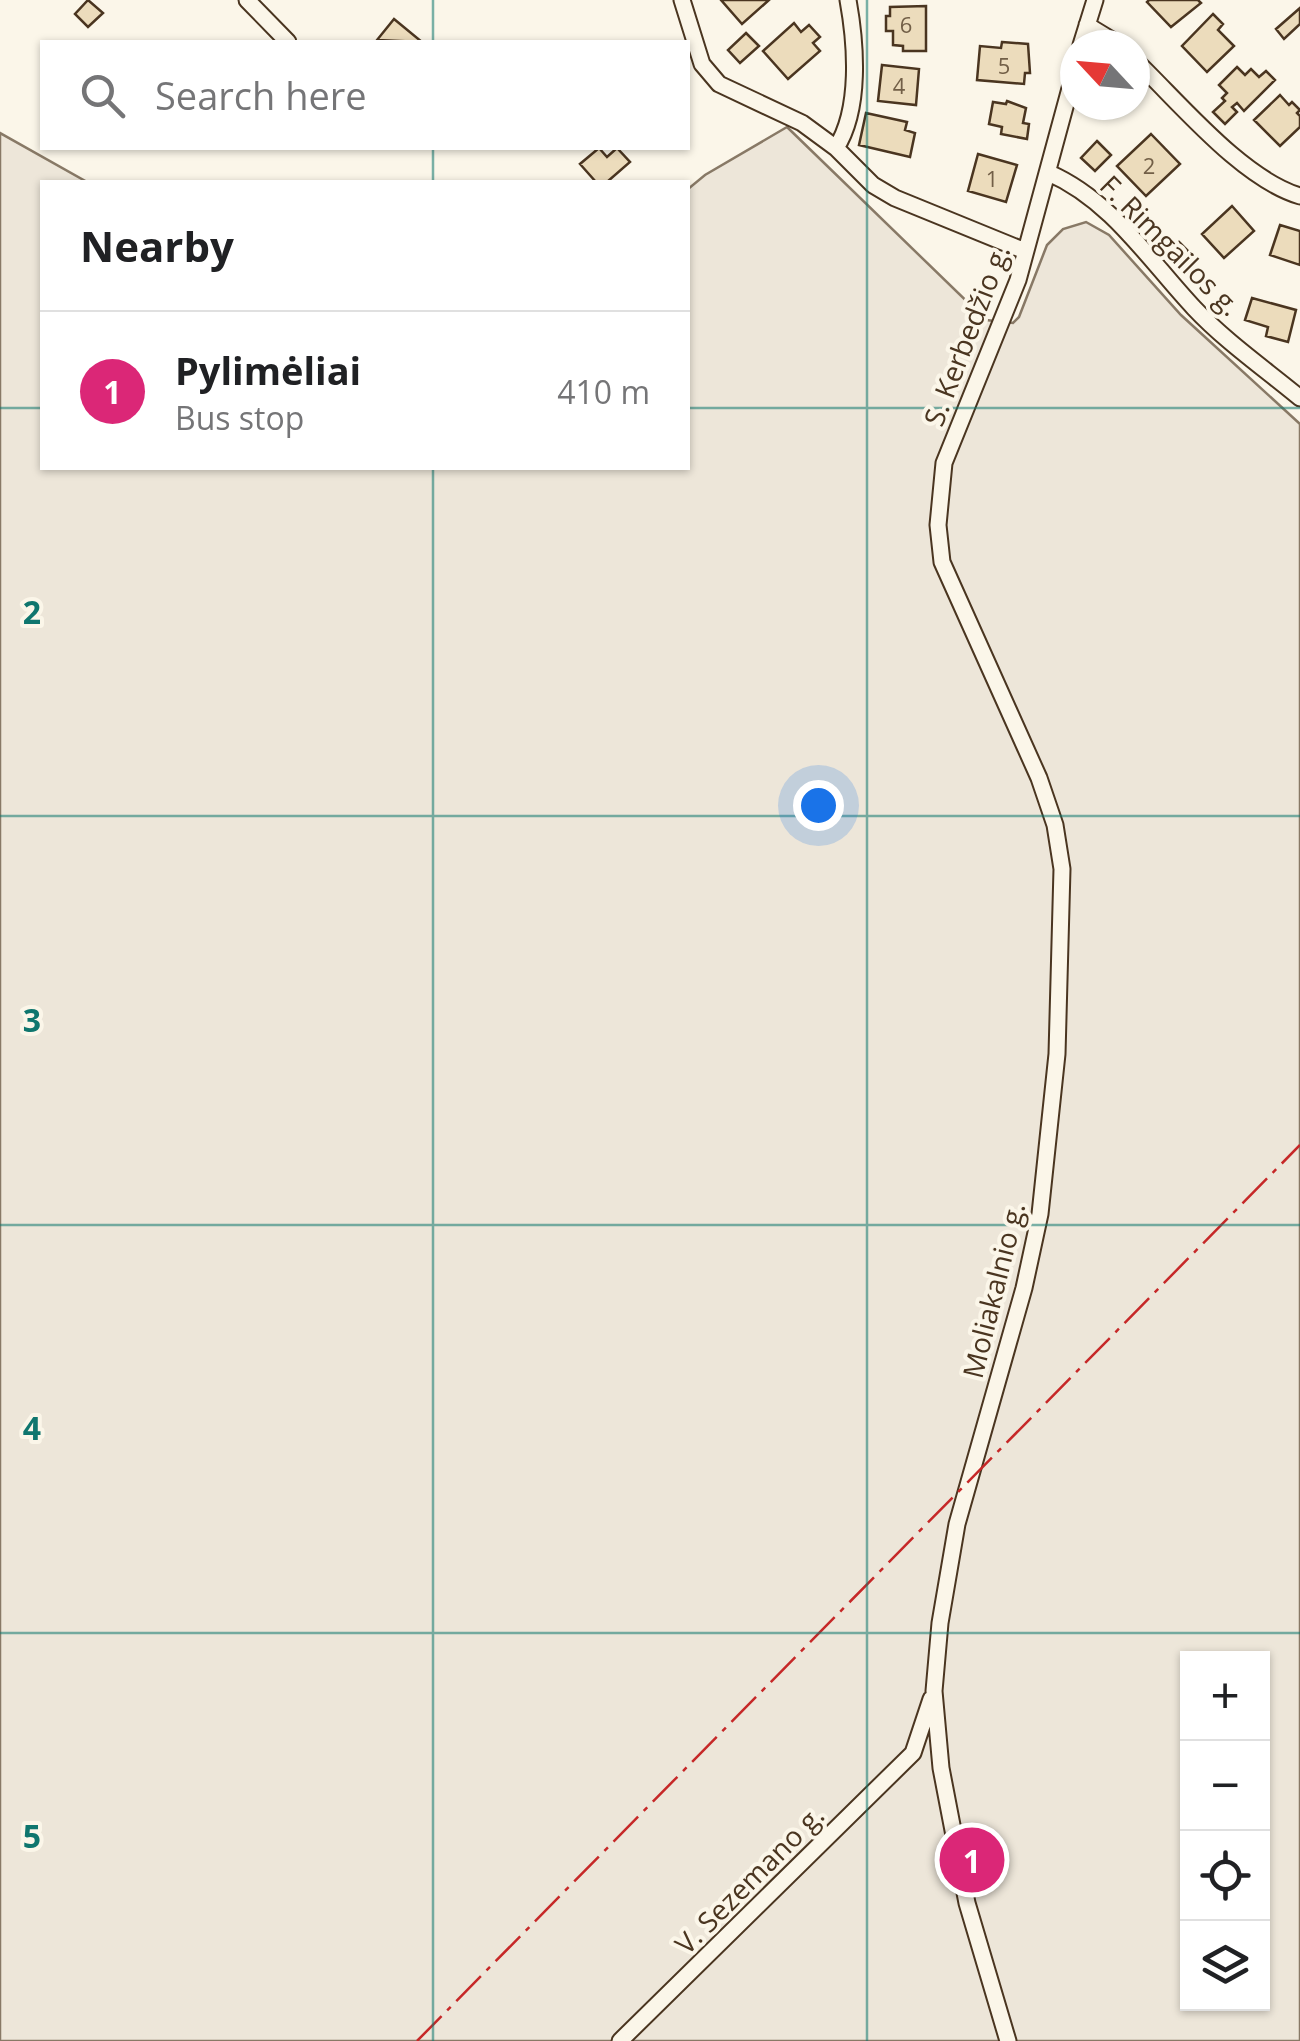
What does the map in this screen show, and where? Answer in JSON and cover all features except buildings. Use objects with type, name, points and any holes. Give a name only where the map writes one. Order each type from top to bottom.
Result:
[{"type":"street","points":[[247,0],[286,40]]},
{"type":"street","points":[[682,0],[702,64],[719,84],[802,123],[836,148],[855,170],[895,198],[1025,251]]},
{"type":"street","points":[[836,148],[850,106],[852,22],[848,0]]},
{"type":"street","points":[[1085,30],[1095,0]]},
{"type":"street","points":[[1086,25],[1094,30]]},
{"type":"street","points":[[1150,74],[1248,168],[1269,184],[1300,196]]},
{"type":"street","name":"S. Kerbedžio g.","points":[[942,562],[938,525],[944,463],[981,365],[1007,311],[1062,120]]},
{"type":"street","name":"F. Rimgailos g.","points":[[1049,173],[1068,181],[1106,209],[1197,312],[1300,398]]},
{"type":"street","name":"Moliakalnio g.","points":[[942,562],[1039,778],[1055,825],[1062,869],[1058,1054],[1040,1214],[1024,1288],[957,1524],[940,1622],[934,1691],[941,1768],[966,1903],[1008,2041]]},
{"type":"street","name":"V. Sezemano g.","points":[[620,2041],[912,1753],[934,1691]]},
{"type":"street","points":[[912,1753],[941,1768]]},
{"type":"shaded area","points":[[787,127],[986,320],[1013,323],[1019,317],[1047,245],[1063,229],[1086,222],[1109,235],[1181,315],[1300,424],[1300,2041],[0,2041],[0,133],[83,180],[40,180],[40,470],[690,470],[690,187]]},
{"type":"power","points":[[417,2041],[1300,1145]]},
{"type":"place","name":"Pylimėliai","points":[[972,1860]]}]
